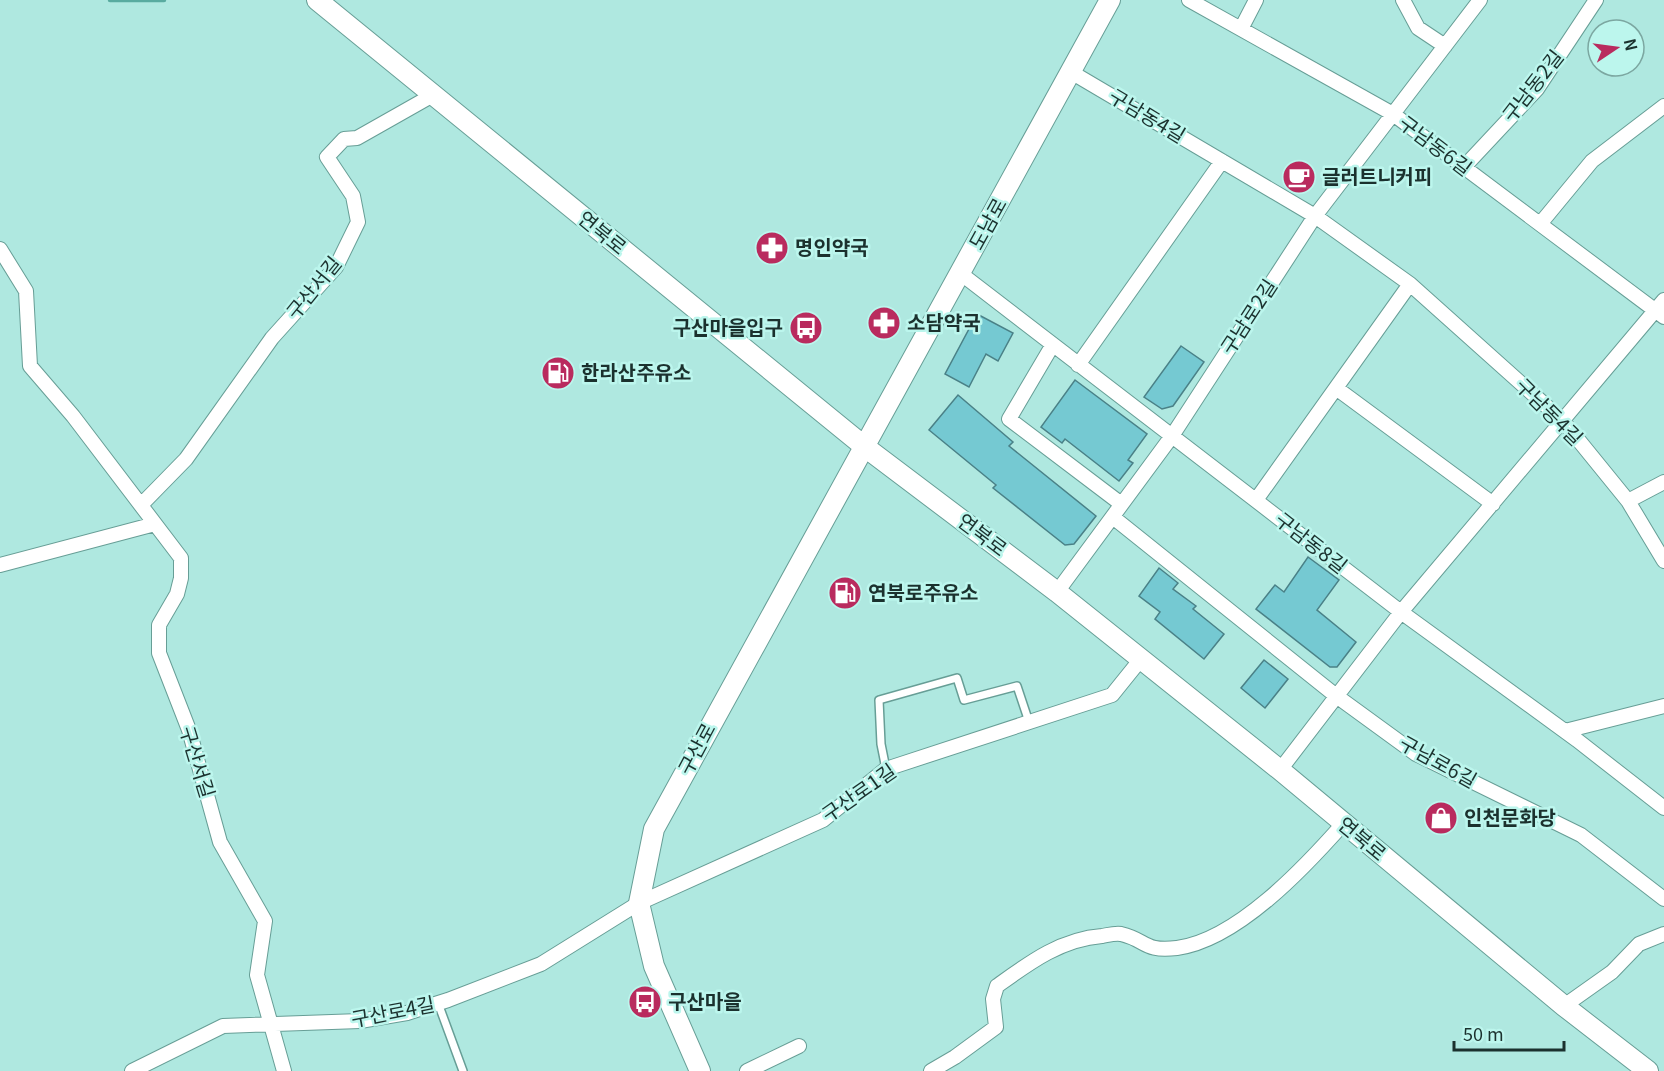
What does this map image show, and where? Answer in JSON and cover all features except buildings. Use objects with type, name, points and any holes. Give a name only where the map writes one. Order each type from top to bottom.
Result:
[{"type":"main road","name":"연북로","points":[[317,0],[865,447],[1058,592],[1280,771],[1564,1006],[1648,1071]]},
{"type":"main road","name":"도남로","points":[[865,447],[1110,0]]},
{"type":"main road","name":"구산로","points":[[700,1071],[654,966],[639,903],[654,829],[865,447]]},
{"type":"street","name":"구남동6길","points":[[1190,0],[1393,114],[1540,224],[1661,309]]},
{"type":"street","points":[[1240,29],[1256,0]]},
{"type":"street","points":[[1403,0],[1418,28],[1445,46]]},
{"type":"street","name":"구남로2길","points":[[1058,592],[1114,518],[1120,503],[1172,436],[1315,216],[1480,0]]},
{"type":"street","name":"구남동2길","points":[[1464,167],[1537,89],[1596,0]]},
{"type":"street","name":"구남동4길","points":[[1071,72],[1315,216],[1410,284],[1563,421],[1628,501],[1664,561]]},
{"type":"street","name":"구산서길","points":[[141,506],[186,459],[272,338],[336,267],[357,222],[353,196],[327,157],[344,139],[357,138],[433,95]]},
{"type":"street","points":[[1540,224],[1592,161],[1664,106]]},
{"type":"street","points":[[1078,365],[1222,161]]},
{"type":"street","name":"구산서길","points":[[0,249],[26,291],[30,366],[73,416],[181,558],[181,578],[177,594],[159,625],[159,653],[189,730],[220,842],[265,921],[257,975],[284,1071]]},
{"type":"street","name":"구남동8길","points":[[960,273],[1052,346],[1401,612],[1565,731],[1664,808]]},
{"type":"street","points":[[1256,500],[1410,284]]},
{"type":"street","points":[[1280,771],[1401,612],[1661,309]]},
{"type":"street","points":[[1052,346],[1009,419],[1120,503]]},
{"type":"street","points":[[1336,388],[1493,504]]},
{"type":"street","points":[[1628,501],[1664,482]]},
{"type":"street","name":"구남로6길","points":[[1114,518],[1335,696],[1416,754],[1581,834],[1664,900]]},
{"type":"street","points":[[0,566],[155,524]]},
{"type":"street","name":"구산로1길","points":[[639,903],[824,820],[886,769],[1112,695],[1141,659]]},
{"type":"street","points":[[1565,731],[1664,706]]},
{"type":"street","points":[[931,1071],[955,1057],[996,1027],[993,999],[997,986],[1058,946],[1090,937],[1120,934],[1153,950],[1180,947],[1224,930],[1259,906],[1303,869],[1343,824]]},
{"type":"street","name":"구산로4길","points":[[132,1071],[224,1026],[360,1021],[438,1003],[541,964],[639,903]]},
{"type":"street","points":[[1564,1006],[1612,972],[1639,944],[1664,934]]},
{"type":"street","points":[[747,1071],[799,1046]]},
{"type":"lane","points":[[886,769],[881,744],[879,700],[957,678],[964,700],[1017,686],[1029,722]]},
{"type":"lane","points":[[438,1003],[463,1071]]},
{"type":"waterway","points":[[110,0],[164,0]]},
{"type":"place","name":"글러트니커피","points":[[1299,177]]},
{"type":"place","name":"명인약국","points":[[772,248]]},
{"type":"place","name":"소담약국","points":[[884,323]]},
{"type":"place","name":"구산마을입구","points":[[806,328]]},
{"type":"place","name":"한라산주유소","points":[[558,373]]},
{"type":"place","name":"연북로주유소","points":[[845,593]]},
{"type":"place","name":"인천문화당","points":[[1441,818]]},
{"type":"place","name":"구산마을","points":[[645,1002]]}]
